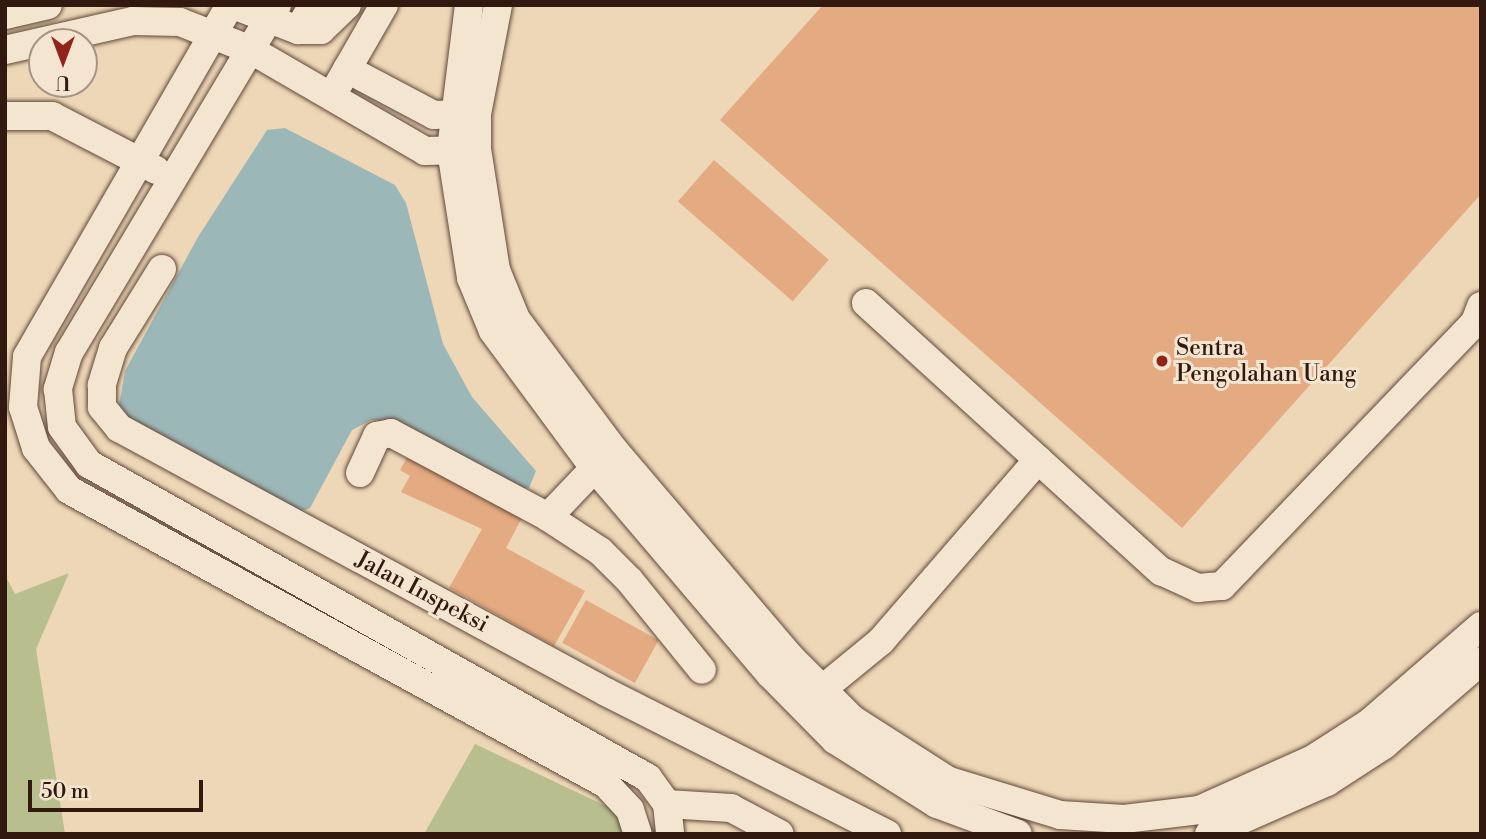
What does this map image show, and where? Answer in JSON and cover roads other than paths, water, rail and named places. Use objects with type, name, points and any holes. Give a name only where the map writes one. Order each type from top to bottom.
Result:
[{"type":"lane","points":[[5,15],[48,5]]},
{"type":"lane","points":[[347,5],[321,30],[298,30],[273,12],[231,5],[27,357],[23,407],[36,448],[69,490],[606,784],[630,810],[638,834]]},
{"type":"lane","points":[[298,30],[313,5]]},
{"type":"lane","points":[[329,99],[384,5]]},
{"type":"lane","points":[[469,5],[464,150],[471,278],[493,331],[812,697],[835,740],[937,804],[1017,834]]},
{"type":"lane","points":[[464,115],[498,5]]},
{"type":"lane","points":[[273,12],[69,352],[58,388],[62,427],[89,464],[648,778],[667,804],[670,834]]},
{"type":"lane","points":[[5,50],[133,21],[180,22],[251,50],[329,99],[425,150],[464,150]]},
{"type":"lane","points":[[347,69],[434,115],[464,115]]},
{"type":"lane","points":[[5,116],[52,116],[140,159],[173,182]]},
{"type":"lane","name":"Jalan Inspeksi","points":[[162,269],[113,348],[102,386],[102,407],[119,428],[606,692],[887,834]]},
{"type":"lane","points":[[866,303],[1161,571],[1198,588],[1222,586],[1475,322],[1481,306]]},
{"type":"lane","points":[[360,473],[377,436],[391,433],[548,517],[600,551],[630,581],[702,670]]},
{"type":"lane","points":[[548,517],[603,458]]},
{"type":"lane","points":[[812,697],[881,641],[1038,460]]},
{"type":"lane","points":[[812,697],[852,719],[949,781],[1058,825],[1124,819],[1199,810],[1253,791],[1369,723],[1481,626]]},
{"type":"lane","points":[[1209,834],[1327,782],[1384,745],[1481,661]]},
{"type":"lane","points":[[667,804],[731,808],[780,834]]},
{"type":"water","points":[[285,128],[395,185],[406,203],[443,344],[472,397],[536,471],[529,488],[510,487],[395,422],[371,420],[352,430],[310,508],[296,513],[118,411],[125,371],[198,237],[267,130]]},
{"type":"place","name":"Sentra Pengolahan Uang","points":[[1162,361]]}]
